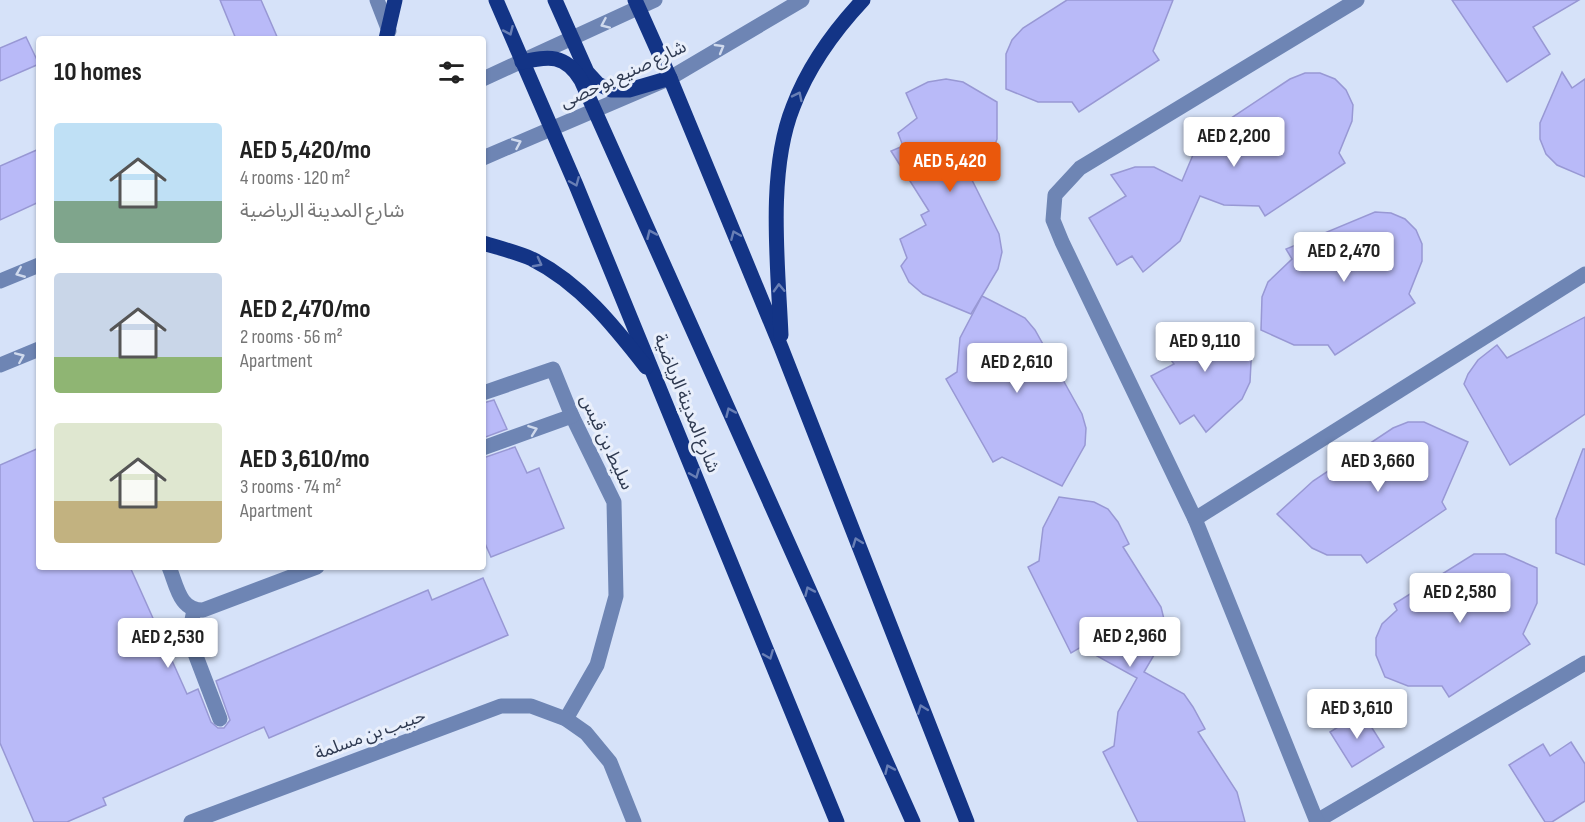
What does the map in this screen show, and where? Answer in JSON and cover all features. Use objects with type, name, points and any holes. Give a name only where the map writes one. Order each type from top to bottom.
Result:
[{"type":"main road","points":[[388,35],[395,0]]},
{"type":"main road","name":"شارع المدينة الرياضية","points":[[496,0],[657,381],[837,822]]},
{"type":"main road","points":[[555,0],[587,72],[598,84],[619,91],[670,78]]},
{"type":"main road","points":[[781,347],[777,222],[779,169],[786,128],[792,107],[814,63],[863,0]]},
{"type":"main road","points":[[637,5],[670,78],[781,347],[966,822]]},
{"type":"main road","points":[[522,62],[545,57],[568,64],[581,80],[913,822]]},
{"type":"main road","points":[[486,244],[531,259],[577,290],[618,332],[657,381]]},
{"type":"street","points":[[377,0],[388,35]]},
{"type":"street","points":[[486,79],[572,39],[637,5],[655,0]]},
{"type":"street","name":"شارع صنيع بو حصى","points":[[486,157],[670,78],[802,0]]},
{"type":"street","points":[[1357,0],[1080,168],[1055,195],[1053,220],[1196,519],[1317,822],[1585,663]]},
{"type":"street","points":[[0,281],[36,267]]},
{"type":"street","points":[[1196,519],[1585,274]]},
{"type":"street","points":[[0,365],[36,350]]},
{"type":"street","name":"سليط بن قيس","points":[[486,392],[553,369],[572,416],[614,502],[616,596],[597,665],[566,719]]},
{"type":"street","points":[[486,447],[572,416]]},
{"type":"street","points":[[170,570],[184,603],[194,610],[203,610],[309,570]]},
{"type":"street","points":[[194,610],[190,630],[191,643],[220,719]]},
{"type":"street","name":"حبيب بن مسلمة","points":[[191,822],[501,706],[531,706],[566,719]]},
{"type":"street","points":[[566,719],[586,733],[610,762],[634,822]]},
{"type":"building","points":[[220,0],[261,0],[277,36],[235,36]]},
{"type":"building","points":[[1067,0],[1173,0],[1153,51],[1159,60],[1079,112],[1072,102],[1038,102],[1006,89],[1006,54],[1012,40],[1023,28]]},
{"type":"building","points":[[1452,0],[1579,0],[1533,27],[1550,54],[1507,82]]},
{"type":"building","points":[[26,37],[36,58],[36,65],[0,81],[0,48]]},
{"type":"building","points":[[1562,72],[1572,88],[1585,79],[1585,177],[1557,165],[1546,154],[1540,139],[1540,123]]},
{"type":"building","points":[[1305,73],[1320,73],[1335,79],[1346,90],[1353,105],[1352,121],[1339,153],[1345,163],[1265,216],[1259,206],[1224,205],[1200,196],[1180,241],[1143,272],[1132,256],[1117,265],[1089,218],[1126,196],[1111,175],[1135,167],[1154,167],[1182,181],[1198,143],[1210,132],[1290,79]]},
{"type":"building","points":[[946,79],[963,82],[997,102],[997,139],[991,156],[972,180],[999,234],[1002,252],[998,269],[971,314],[923,294],[909,282],[901,266],[907,258],[900,239],[926,225],[921,215],[929,211],[891,151],[903,146],[898,133],[917,118],[906,93],[928,82]]},
{"type":"building","points":[[36,150],[36,203],[0,220],[0,166]]},
{"type":"building","points":[[1375,212],[1391,213],[1405,219],[1416,230],[1422,244],[1422,261],[1409,294],[1415,303],[1335,355],[1328,345],[1294,345],[1261,330],[1262,297],[1268,282],[1292,259],[1286,249]]},
{"type":"building","points":[[982,296],[1025,318],[1035,330],[1082,414],[1086,428],[1085,445],[1062,486],[1002,457],[993,462],[946,379],[957,372],[960,338]]},
{"type":"building","points":[[1585,317],[1585,414],[1510,465],[1464,384],[1468,374],[1478,360],[1497,345],[1507,358]]},
{"type":"building","points":[[1198,325],[1216,326],[1252,343],[1250,382],[1242,399],[1206,432],[1194,415],[1180,424],[1151,376],[1174,364],[1159,344],[1173,333]]},
{"type":"building","points":[[494,400],[507,429],[486,437],[486,402]]},
{"type":"building","points":[[1408,422],[1424,422],[1468,442],[1442,502],[1446,509],[1367,563],[1361,555],[1327,555],[1312,548],[1277,514],[1313,481],[1393,428]]},
{"type":"building","points":[[515,447],[527,473],[539,468],[564,528],[491,557],[486,546],[486,457]]},
{"type":"building","points":[[36,449],[36,570],[131,570],[187,694],[198,689],[211,722],[218,728],[224,728],[230,720],[216,681],[428,590],[432,600],[483,578],[508,635],[269,738],[264,727],[103,798],[106,805],[67,822],[34,822],[0,743],[0,465]]},
{"type":"building","points":[[1583,449],[1585,449],[1585,565],[1556,553],[1556,519]]},
{"type":"building","points":[[1059,497],[1094,502],[1108,509],[1118,522],[1129,544],[1123,547],[1161,607],[1165,623],[1164,638],[1144,672],[1184,694],[1193,707],[1205,729],[1198,732],[1237,792],[1245,822],[1138,822],[1103,752],[1114,746],[1118,712],[1137,678],[1081,647],[1071,653],[1028,567],[1039,561],[1043,528]]},
{"type":"building","points":[[1474,554],[1505,554],[1537,568],[1537,603],[1523,634],[1530,644],[1449,697],[1442,686],[1408,686],[1385,677],[1376,655],[1376,638],[1382,624],[1397,610],[1394,604]]},
{"type":"building","points":[[1362,712],[1384,747],[1352,767],[1330,732]]},
{"type":"building","points":[[1571,742],[1585,764],[1585,801],[1552,822],[1545,822],[1509,765],[1543,744],[1550,756]]}]
